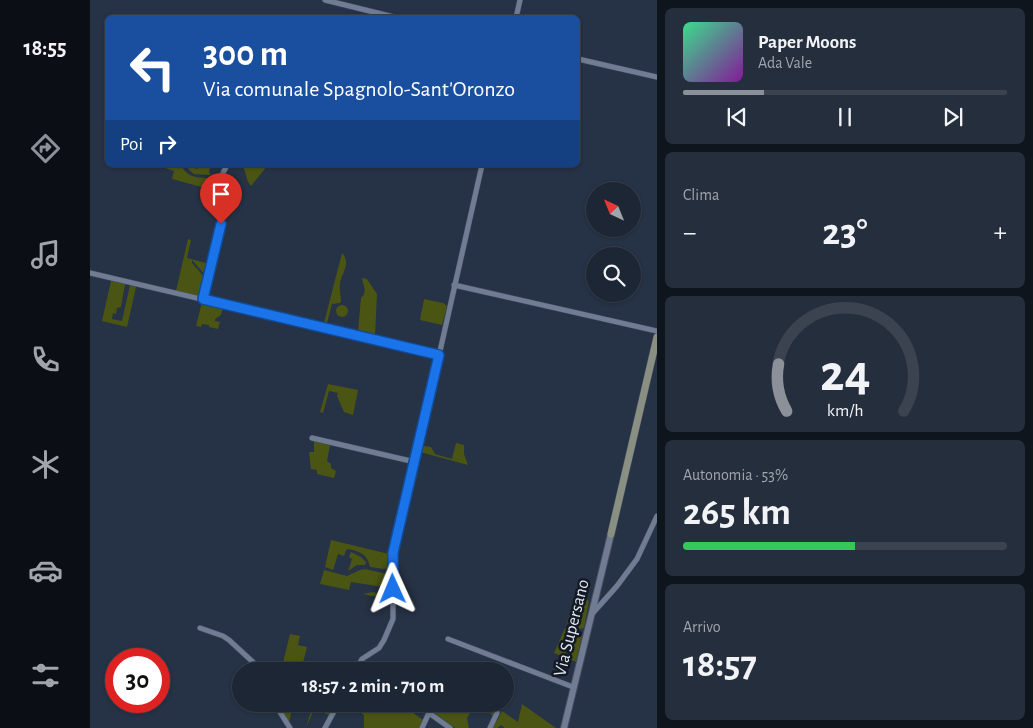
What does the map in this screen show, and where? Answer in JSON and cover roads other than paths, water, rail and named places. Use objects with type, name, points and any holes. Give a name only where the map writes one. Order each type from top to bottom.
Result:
[{"type":"main road","points":[[611,534],[657,337]]},
{"type":"street","points":[[325,0],[386,15]]},
{"type":"street","points":[[517,15],[520,0]]},
{"type":"street","points":[[580,59],[657,77]]},
{"type":"street","points":[[203,299],[226,205],[225,188],[221,177],[226,167]]},
{"type":"street","points":[[361,662],[364,657],[379,648],[393,619],[393,553],[482,167]]},
{"type":"street","points":[[90,273],[439,355]]},
{"type":"street","points":[[454,286],[657,331]]},
{"type":"street","points":[[312,438],[415,462]]},
{"type":"street","points":[[592,614],[617,586],[637,559],[657,516]]},
{"type":"street","name":"Via Supersano","points":[[564,728],[611,534]]},
{"type":"street","points":[[200,628],[223,636],[253,662]]},
{"type":"street","points":[[448,639],[573,687]]},
{"type":"street","points":[[279,712],[290,728]]},
{"type":"street","points":[[326,728],[334,712]]},
{"type":"street","points":[[422,728],[429,713],[450,728]]},
{"type":"street","points":[[490,728],[497,713]]}]
